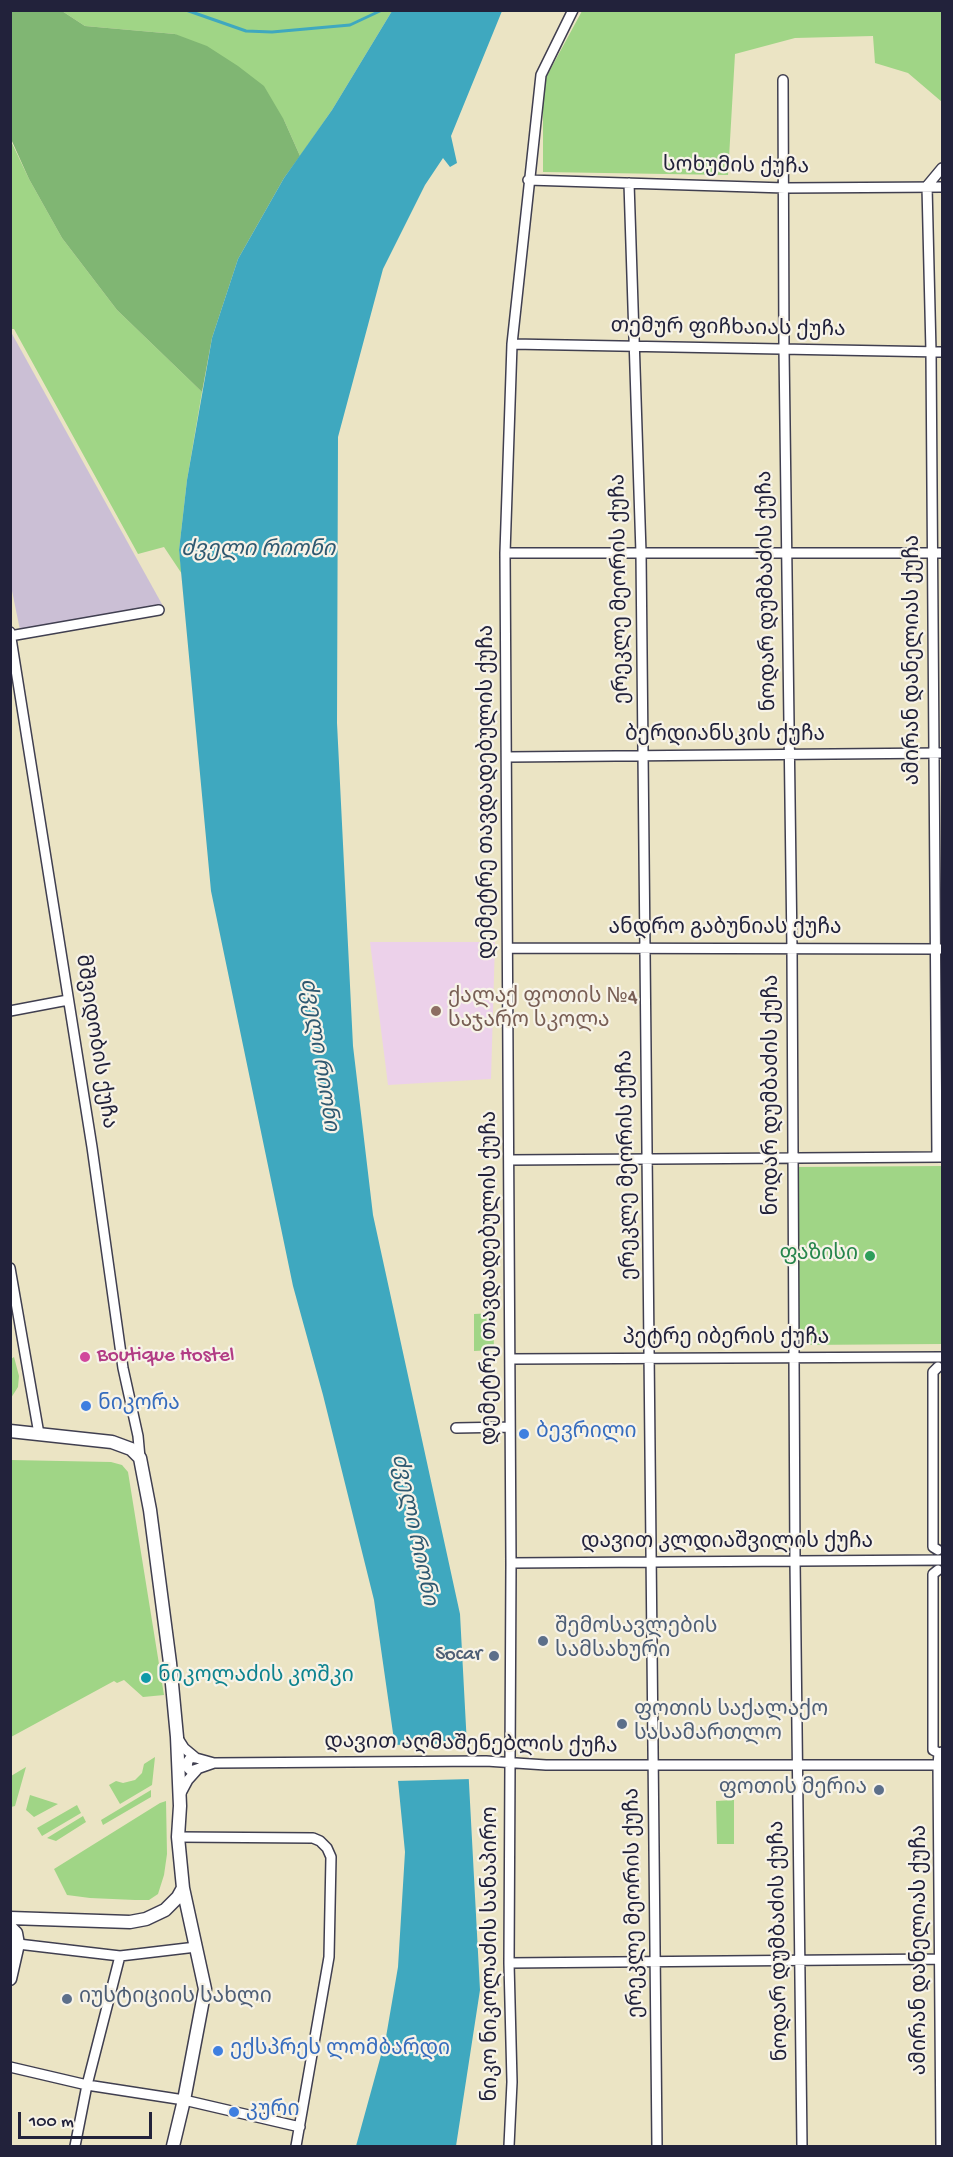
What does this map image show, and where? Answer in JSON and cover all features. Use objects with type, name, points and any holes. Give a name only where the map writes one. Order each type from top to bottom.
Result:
[{"type":"main road","points":[[10,1431],[112,1442],[131,1449],[140,1458],[150,1510],[170,1663],[177,1737],[178,1837],[183,1888],[205,1989],[184,2100],[172,2146]]},
{"type":"main road","points":[[10,1918],[130,1922],[146,1919],[165,1910],[183,1888]]},
{"type":"main road","points":[[10,1927],[16,1933],[18,1944],[10,1979]]},
{"type":"street","name":"დემეტრე თავდადებულის ქუჩა","points":[[511,1762],[506,553],[512,344],[541,75],[573,10]]},
{"type":"street","name":"ნოდარ დუმბაძის ქუჩა","points":[[783,80],[801,2146]]},
{"type":"street","points":[[927,186],[942,168]]},
{"type":"street","name":"სოხუმის ქუჩა","points":[[528,180],[785,188],[942,187]]},
{"type":"street","name":"ერეკლე მეორის ქუჩა","points":[[629,183],[641,553],[657,2146]]},
{"type":"street","name":"ამირან დანელიას ქუჩა","points":[[927,186],[937,553],[940,1157]]},
{"type":"street","name":"თემურ ფიჩხაიას ქუჩა","points":[[512,344],[942,352]]},
{"type":"street","points":[[506,553],[937,553]]},
{"type":"street","points":[[11,635],[159,610]]},
{"type":"street","name":"მშვიდობის ქუჩა","points":[[11,635],[92,1147],[123,1368],[138,1436],[140,1458]]},
{"type":"street","name":"ბერდიანსკის ქუჩა","points":[[507,757],[938,753]]},
{"type":"street","name":"ანდრო გაბუნიას ქუჩა","points":[[508,948],[939,949]]},
{"type":"street","points":[[10,1011],[68,1000]]},
{"type":"street","points":[[509,1160],[940,1157]]},
{"type":"street","points":[[10,1268],[39,1434]]},
{"type":"street","name":"პეტრე იბერის ქუჩა","points":[[510,1359],[794,1357],[940,1362]]},
{"type":"street","name":"ამირან დანელიას ქუჩა","points":[[940,1362],[933,1372],[933,1545],[934,1549],[940,1549],[940,1566],[933,1574],[933,1750],[941,1752],[941,2146]]},
{"type":"street","points":[[456,1428],[510,1426]]},
{"type":"street","points":[[112,1442],[138,1436]]},
{"type":"street","name":"დავით კლდიაშვილის ქუჩა","points":[[511,1563],[795,1562],[940,1566]]},
{"type":"street","points":[[177,1737],[184,1748],[196,1758]]},
{"type":"street","points":[[196,1758],[189,1759],[187,1764],[191,1771],[197,1770]]},
{"type":"street","name":"დავით აღმაშენებლის ქუჩა","points":[[196,1758],[214,1763],[486,1761],[546,1765],[653,1766],[940,1764]]},
{"type":"street","name":"ნიკო ნიკოლაძის სანაპირო","points":[[509,2146],[512,2082],[509,1963],[511,1762]]},
{"type":"street","name":"დავით აღმაშენებლის ქუჩა","points":[[197,1770],[214,1763]]},
{"type":"street","points":[[179,1797],[188,1780],[197,1770]]},
{"type":"street","points":[[178,1837],[313,1838],[327,1848],[331,1857],[329,1957],[296,2146]]},
{"type":"street","points":[[18,1944],[120,1956],[196,1947]]},
{"type":"street","points":[[75,2146],[87,2085],[120,1956]]},
{"type":"street","points":[[509,1963],[941,1959]]},
{"type":"street","points":[[10,2067],[87,2085],[184,2100],[300,2127]]},
{"type":"shaded area","points":[[10,333],[163,606],[20,630],[10,581]]},
{"type":"shaded area","name":"ქალაქ ფოთის №4 საჯარო სკოლა","points":[[370,942],[495,942],[491,1079],[388,1085]]},
{"type":"green space","points":[[10,11],[62,11],[85,26],[175,34],[207,46],[264,86],[284,120],[300,156],[284,178],[238,259],[212,338],[202,392],[117,310],[62,238],[29,179],[11,139]]},
{"type":"green space","points":[[62,11],[392,11],[332,110],[300,156],[284,120],[175,34],[85,26]]},
{"type":"green space","points":[[582,11],[942,11],[942,102],[908,73],[875,63],[873,36],[795,38],[735,54],[728,175],[543,172],[543,83]]},
{"type":"green space","points":[[10,139],[62,238],[117,310],[202,392],[187,480],[179,550],[182,574],[164,547],[138,554],[14,329],[11,329]]},
{"type":"green space","name":"ფაზისი","points":[[942,1166],[942,1344],[798,1345],[797,1167]]},
{"type":"green space","points":[[493,1313],[494,1350],[474,1351],[474,1314]]},
{"type":"green space","points":[[14,1357],[19,1376],[18,1387],[11,1398],[11,1359]]},
{"type":"green space","points":[[11,1460],[111,1462],[122,1465],[128,1472],[164,1695],[143,1697],[124,1680],[117,1683],[114,1681],[11,1737]]},
{"type":"green space","points":[[155,1757],[152,1785],[120,1804],[109,1785],[116,1781],[123,1783],[135,1780],[142,1773],[144,1764]]},
{"type":"green space","points":[[26,1767],[15,1806],[11,1807],[11,1776]]},
{"type":"green space","points":[[151,1790],[151,1797],[103,1825],[101,1820]]},
{"type":"green space","points":[[30,1795],[58,1804],[34,1817],[26,1810]]},
{"type":"green space","points":[[734,1800],[734,1844],[717,1844],[716,1801]]},
{"type":"green space","points":[[166,1801],[167,1854],[158,1894],[149,1900],[67,1895],[54,1869]]},
{"type":"green space","points":[[77,1805],[81,1813],[42,1836],[37,1828]]},
{"type":"green space","points":[[83,1816],[86,1822],[56,1841],[47,1838]]},
{"type":"water","name":"ძველი რიონი","points":[[392,11],[502,11],[451,136],[457,163],[450,167],[443,158],[425,185],[383,269],[338,437],[337,723],[353,1046],[373,1215],[460,1614],[480,1990],[456,2146],[356,2146],[386,2037],[398,1967],[405,1852],[394,1740],[374,1600],[323,1395],[293,1286],[211,891],[179,550],[187,480],[212,338],[238,259],[284,178],[332,110]]},
{"type":"pier","points":[[470,1743],[472,1779],[395,1781],[392,1745]]},
{"type":"waterway","points":[[186,10],[246,31],[272,32],[350,25],[382,10]]},
{"type":"place","name":"ქალაქ ფოთის №4 საჯარო სკოლა","points":[[436,1011]]},
{"type":"place","name":"ფაზისი","points":[[870,1256]]},
{"type":"place","name":"Boutique Hostel","points":[[85,1357]]},
{"type":"place","name":"ნიკორა","points":[[86,1406]]},
{"type":"place","name":"ბევრილი","points":[[524,1434]]},
{"type":"place","name":"შემოსავლების სამსახური","points":[[543,1641]]},
{"type":"place","name":"Socar","points":[[494,1656]]},
{"type":"place","name":"ნიკოლაძის კოშკი","points":[[146,1678]]},
{"type":"place","name":"ფოთის საქალაქო სასამართლო","points":[[622,1724]]},
{"type":"place","name":"ფოთის მერია","points":[[879,1790]]},
{"type":"place","name":"იუსტიციის სახლი","points":[[67,1999]]},
{"type":"place","name":"ექსპრეს ლომბარდი","points":[[218,2051]]},
{"type":"place","name":"კური","points":[[234,2112]]}]
